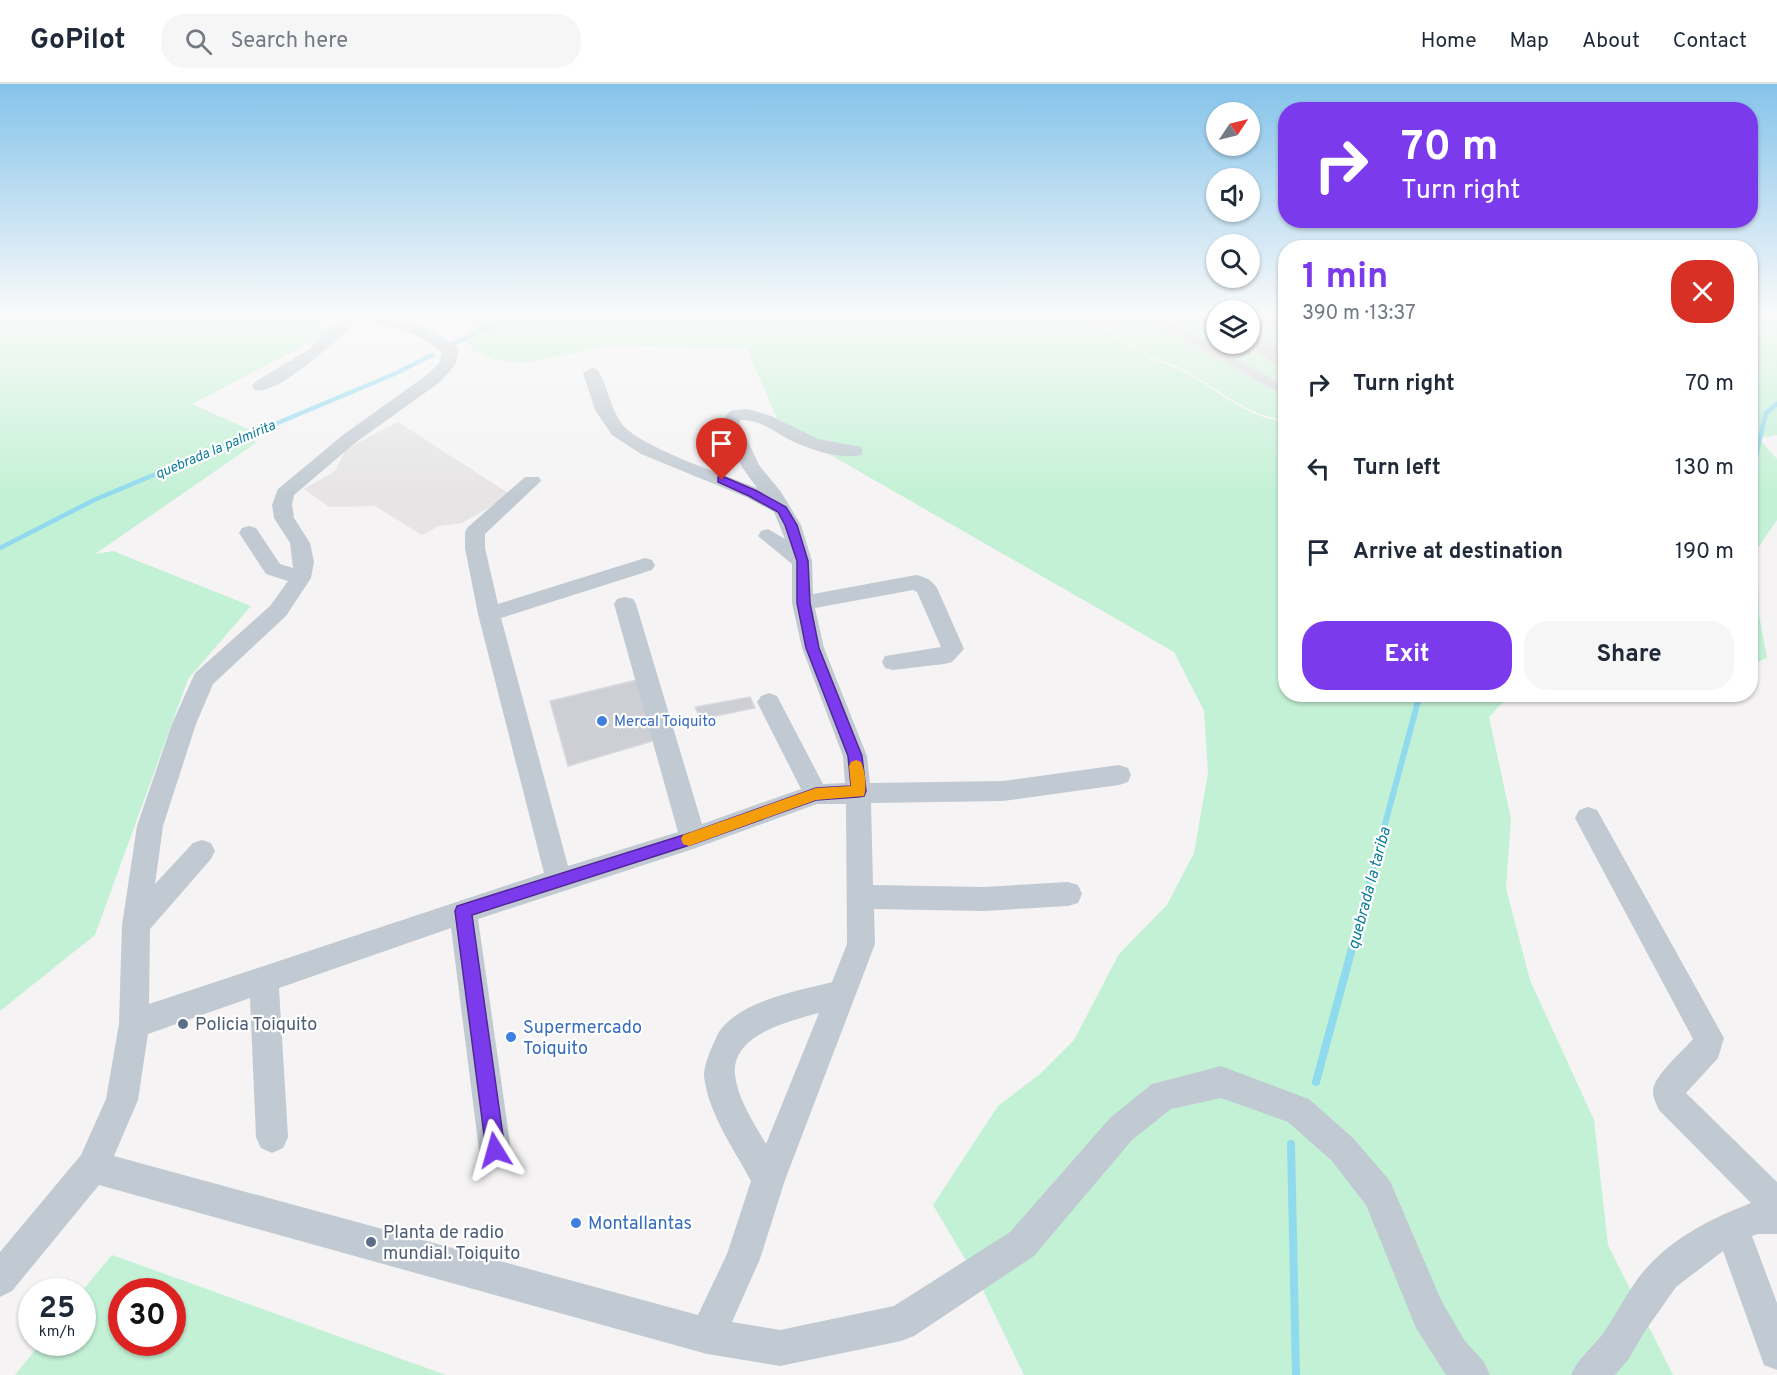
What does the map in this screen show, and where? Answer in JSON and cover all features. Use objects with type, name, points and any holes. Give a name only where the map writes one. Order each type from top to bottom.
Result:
[{"type":"street","points":[[261,386],[280,374]]},
{"type":"street","points":[[0,1279],[93,1167],[122,1100],[134,1024],[136,925],[150,826],[184,724],[202,679],[278,611],[300,578],[304,562],[300,543],[284,518],[282,505],[285,493],[349,439],[438,374]]},
{"type":"street","points":[[591,374],[604,410],[618,431],[647,450],[753,493],[782,510]]},
{"type":"street","points":[[707,1336],[743,1259],[768,1180],[861,944],[858,791],[855,756],[813,648],[803,603],[802,561],[791,525],[751,467],[730,422],[736,415],[750,414],[809,442],[828,448],[854,451]]},
{"type":"street","points":[[532,481],[476,532],[475,548],[489,614],[559,881]]},
{"type":"street","points":[[249,533],[273,569],[300,578]]},
{"type":"street","points":[[768,536],[802,561]]},
{"type":"street","points":[[489,614],[645,565]]},
{"type":"street","points":[[803,603],[916,582],[926,588],[953,649],[944,656],[893,662]]},
{"type":"street","points":[[625,603],[693,838]]},
{"type":"street","points":[[770,702],[816,794]]},
{"type":"street","points":[[134,1024],[463,911],[693,838],[816,794],[858,791],[1004,791],[1119,775]]},
{"type":"street","points":[[1588,818],[1709,1038],[1707,1047],[1668,1090],[1670,1099],[1777,1205]]},
{"type":"street","points":[[136,925],[202,851]]},
{"type":"street","points":[[861,897],[984,899],[1068,894]]},
{"type":"street","points":[[463,911],[495,1150]]},
{"type":"street","points":[[264,978],[272,1137]]},
{"type":"street","points":[[768,1180],[729,1102],[720,1073],[726,1045],[746,1026],[771,1013],[842,993]]},
{"type":"street","points":[[93,1167],[707,1336],[780,1348],[901,1323],[1022,1244],[1121,1129],[1163,1095],[1221,1082],[1298,1110],[1343,1150],[1378,1193],[1429,1315],[1452,1354],[1471,1375]]},
{"type":"street","points":[[1590,1375],[1615,1347],[1632,1318],[1664,1275],[1706,1241],[1757,1217],[1777,1217]]},
{"type":"street","points":[[1732,1228],[1777,1352]]},
{"type":"shaded area","points":[[398,422],[511,495],[462,523],[439,526],[422,535],[375,506],[329,507],[304,489],[335,471],[346,449]]},
{"type":"green space","points":[[0,374],[249,374],[192,404],[248,429],[256,443],[95,554],[113,551],[251,606],[188,679],[95,935],[0,1011]]},
{"type":"green space","points":[[758,374],[1188,374],[1245,409],[1278,420],[1278,702],[1503,702],[1489,717],[1511,819],[1506,888],[1530,980],[1594,1120],[1608,1245],[1673,1375],[1024,1375],[980,1284],[933,1205],[998,1106],[1040,1074],[1074,1040],[1119,954],[1167,905],[1194,853],[1208,773],[1204,711],[1174,652],[780,426]]},
{"type":"green space","points":[[1191,374],[1278,374],[1278,419],[1247,408]]},
{"type":"green space","points":[[1758,374],[1777,374],[1777,435],[1758,438]]},
{"type":"green space","points":[[1758,438],[1777,459],[1777,520],[1758,548]]},
{"type":"green space","points":[[1758,582],[1759,615],[1767,658],[1758,662]]},
{"type":"green space","points":[[112,1255],[176,1278],[108,1278],[108,1356],[186,1356],[186,1282],[446,1375],[15,1375],[30,1356],[96,1356],[96,1278],[93,1278]]},
{"type":"building","points":[[1246,374],[1263,374],[1278,383],[1278,392]]},
{"type":"building","name":"Mercal Toiquito","points":[[637,680],[656,740],[568,766],[550,701]]},
{"type":"building","points":[[750,697],[755,708],[701,719],[695,707]]},
{"type":"waterway","name":"quebrada la palmirita","points":[[0,548],[94,500],[394,374]]},
{"type":"waterway","name":"quebrada la tariba","points":[[1758,447],[1766,413],[1777,404]]},
{"type":"waterway","name":"quebrada la tariba","points":[[1360,917],[1418,702]]},
{"type":"waterway","name":"quebrada la tariba","points":[[1316,1082],[1361,915]]},
{"type":"waterway","name":"quebrada la tariba","points":[[1291,1144],[1296,1375]]},
{"type":"slow traffic","points":[[689,839],[816,794],[858,791],[856,766]]},
{"type":"place","name":"Mercal Toiquito","points":[[602,721]]},
{"type":"place","name":"Policia Toiquito","points":[[183,1024]]},
{"type":"place","name":"Supermercado Toiquito","points":[[511,1037]]},
{"type":"place","name":"Montallantas","points":[[576,1223]]},
{"type":"place","name":"Planta de radio mundial. Toiquito","points":[[371,1242]]},
{"type":"route","points":[[495,1150],[463,911],[693,838],[816,794],[858,791],[855,756],[813,648],[803,603],[802,561],[791,525],[782,510],[753,493],[722,480]]}]
